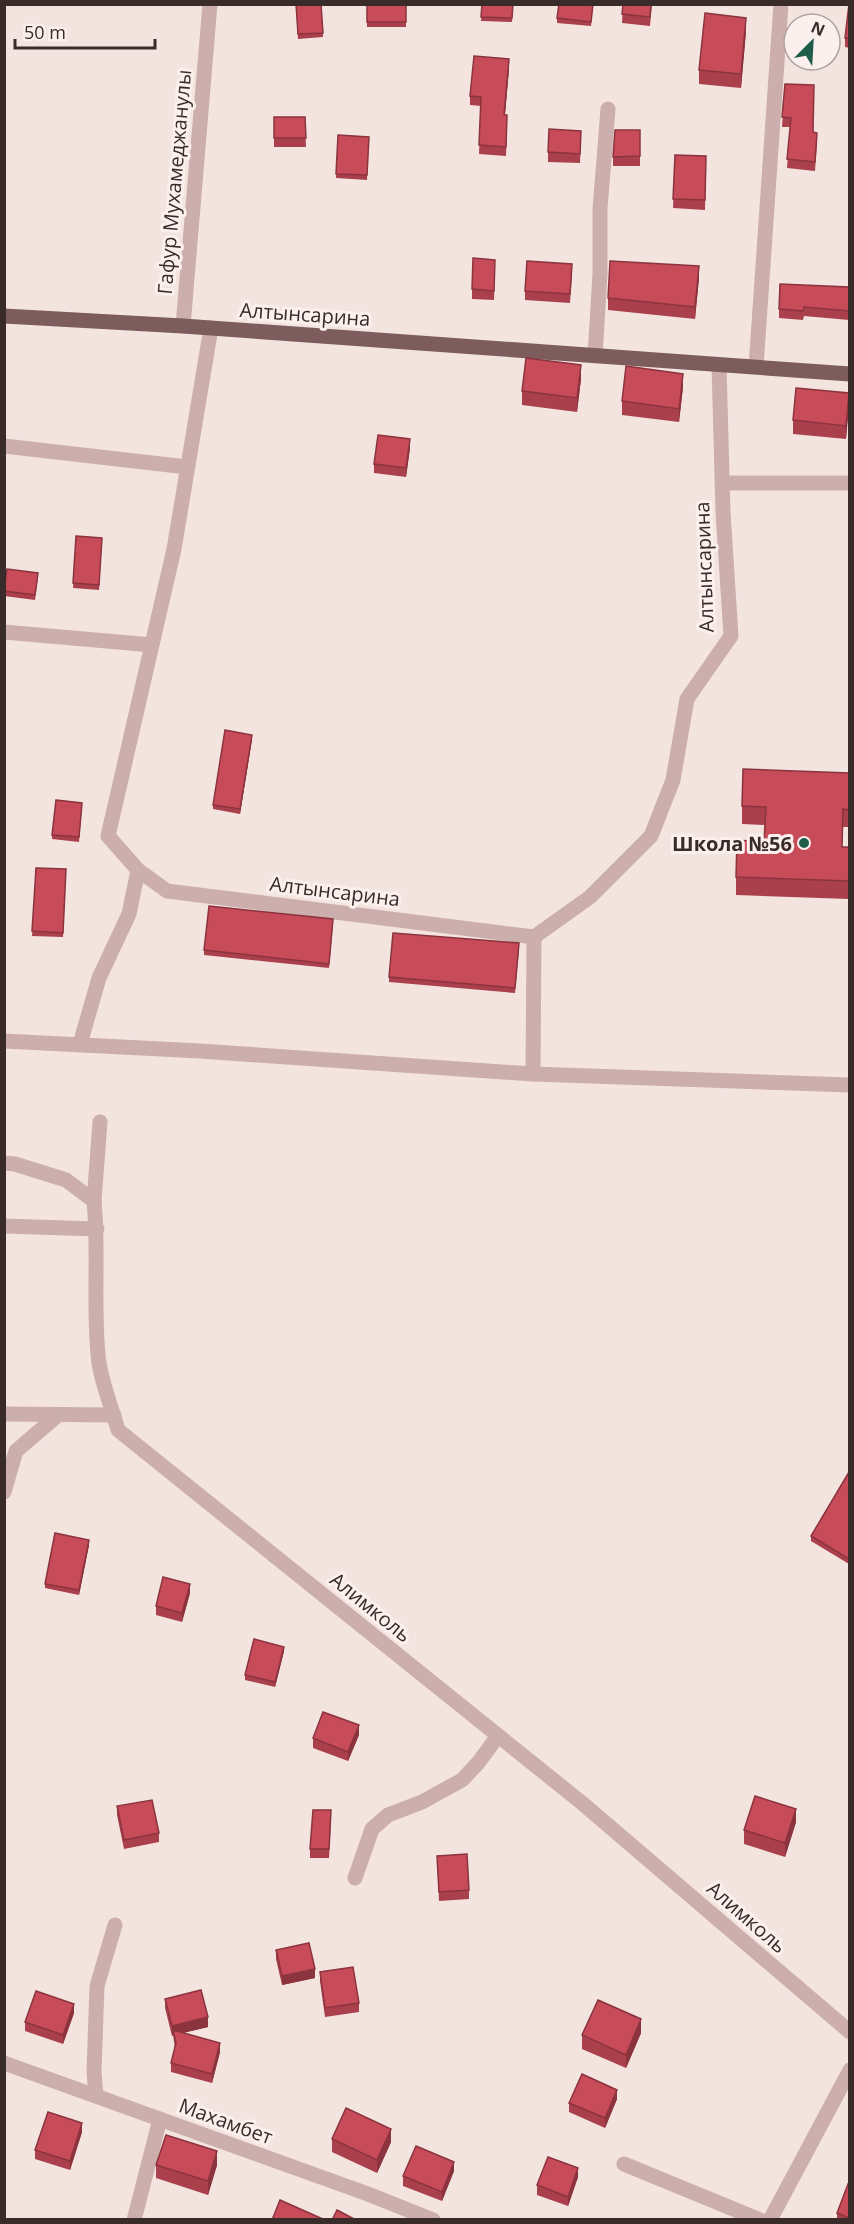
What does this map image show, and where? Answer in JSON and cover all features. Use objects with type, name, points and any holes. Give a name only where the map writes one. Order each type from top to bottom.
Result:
[{"type":"main road","name":"Алтынсарина","points":[[4,316],[183,326],[849,374]]},
{"type":"street","name":"Гафур Мухамеджанулы","points":[[183,326],[210,4]]},
{"type":"street","points":[[756,367],[781,4]]},
{"type":"street","points":[[595,356],[600,274],[600,209],[608,109]]},
{"type":"street","name":"Алтынсарина","points":[[211,328],[174,549],[108,836],[138,870],[167,891],[534,937],[590,897],[651,836],[673,780],[687,699],[731,636],[718,365]]},
{"type":"street","points":[[4,446],[187,466]]},
{"type":"street","name":"Алтынсарина","points":[[722,483],[849,483]]},
{"type":"street","points":[[4,632],[152,645]]},
{"type":"street","points":[[80,1044],[99,978],[129,914],[138,870]]},
{"type":"street","points":[[533,1074],[534,937]]},
{"type":"street","points":[[4,1041],[533,1074],[849,1085]]},
{"type":"street","name":"Алимколь","points":[[99,1122],[94,1201],[97,1228],[95,1265],[98,1356],[118,1430],[582,1803],[849,2032]]},
{"type":"street","points":[[4,1163],[15,1164],[66,1180],[94,1201]]},
{"type":"street","points":[[4,1226],[97,1228]]},
{"type":"street","points":[[4,1414],[114,1415]]},
{"type":"street","points":[[4,1492],[16,1451],[58,1415]]},
{"type":"street","points":[[355,1878],[372,1828],[388,1815],[422,1802],[462,1780],[498,1736]]},
{"type":"street","points":[[96,2096],[94,2072],[97,1986],[115,1925]]},
{"type":"street","name":"Махамбет","points":[[4,2063],[368,2194],[433,2220]]},
{"type":"street","points":[[770,2220],[849,2070]]},
{"type":"street","points":[[134,2220],[160,2119]]},
{"type":"street","points":[[624,2164],[760,2220]]},
{"type":"building","points":[[296,4],[321,4],[323,33],[298,34]]},
{"type":"building","points":[[367,4],[406,4],[406,22],[367,22]]},
{"type":"building","points":[[482,4],[513,4],[512,18],[481,17]]},
{"type":"building","points":[[559,4],[593,4],[591,22],[557,18]]},
{"type":"building","points":[[623,4],[651,4],[650,17],[622,14]]},
{"type":"building","points":[[849,4],[849,38],[845,38]]},
{"type":"building","points":[[705,13],[746,18],[741,74],[699,70]]},
{"type":"building","points":[[474,56],[509,59],[504,115],[507,115],[506,147],[479,145],[481,97],[470,96]]},
{"type":"building","points":[[785,84],[814,85],[813,132],[817,133],[815,162],[787,159],[791,118],[782,117]]},
{"type":"building","points":[[274,117],[305,117],[306,138],[274,138]]},
{"type":"building","points":[[549,129],[581,131],[580,154],[548,152]]},
{"type":"building","points":[[615,130],[640,130],[640,156],[613,157]]},
{"type":"building","points":[[338,135],[369,137],[367,175],[336,174]]},
{"type":"building","points":[[675,155],[706,156],[705,200],[673,199]]},
{"type":"building","points":[[473,258],[495,260],[494,291],[472,289]]},
{"type":"building","points":[[527,261],[572,264],[570,294],[525,291]]},
{"type":"building","points":[[610,261],[699,266],[695,307],[608,298]]},
{"type":"building","points":[[780,284],[849,287],[849,311],[804,307],[803,311],[779,309]]},
{"type":"building","points":[[526,358],[581,365],[577,398],[522,391]]},
{"type":"building","points":[[626,366],[683,374],[679,409],[622,401]]},
{"type":"building","points":[[796,388],[849,393],[846,426],[793,420]]},
{"type":"building","points":[[378,435],[410,439],[406,468],[374,464]]},
{"type":"building","points":[[76,536],[102,538],[99,585],[73,583]]},
{"type":"building","points":[[7,569],[38,573],[35,595],[4,591]]},
{"type":"building","points":[[225,730],[252,735],[240,809],[213,805]]},
{"type":"building","name":"Школа №56","points":[[743,769],[849,773],[849,810],[843,809],[842,847],[849,847],[849,881],[736,877],[737,840],[764,842],[766,807],[742,806]]},
{"type":"building","points":[[56,800],[82,803],[79,837],[52,835]]},
{"type":"building","points":[[36,868],[66,869],[63,933],[32,931]]},
{"type":"building","points":[[209,906],[333,919],[329,964],[204,950]]},
{"type":"building","points":[[393,933],[519,943],[515,988],[389,977]]},
{"type":"building","points":[[849,1472],[849,1559],[811,1536]]},
{"type":"building","points":[[55,1533],[89,1540],[79,1590],[45,1584]]},
{"type":"building","points":[[163,1577],[190,1584],[182,1613],[156,1606]]},
{"type":"building","points":[[254,1639],[284,1647],[275,1682],[245,1675]]},
{"type":"building","points":[[323,1712],[359,1725],[348,1752],[313,1738]]},
{"type":"building","points":[[755,1796],[796,1809],[785,1843],[744,1830]]},
{"type":"building","points":[[152,1800],[159,1833],[124,1840],[117,1806]]},
{"type":"building","points":[[313,1810],[331,1810],[329,1849],[310,1849]]},
{"type":"building","points":[[467,1854],[469,1890],[439,1892],[437,1856]]},
{"type":"building","points":[[309,1943],[315,1969],[282,1976],[276,1950]]},
{"type":"building","points":[[353,1967],[359,2003],[325,2008],[320,1972]]},
{"type":"building","points":[[201,1990],[208,2017],[172,2026],[165,1999]]},
{"type":"building","points":[[36,1991],[74,2004],[63,2035],[25,2022]]},
{"type":"building","points":[[598,2000],[641,2019],[626,2055],[582,2035]]},
{"type":"building","points":[[173,2030],[220,2043],[212,2074],[171,2063],[176,2043]]},
{"type":"building","points":[[582,2074],[617,2090],[605,2118],[569,2103]]},
{"type":"building","points":[[346,2108],[391,2129],[377,2160],[332,2139]]},
{"type":"building","points":[[48,2112],[82,2123],[70,2161],[35,2150]]},
{"type":"building","points":[[166,2135],[217,2151],[208,2181],[156,2165]]},
{"type":"building","points":[[416,2146],[454,2162],[442,2192],[403,2176]]},
{"type":"building","points":[[548,2157],[578,2168],[568,2197],[537,2185]]},
{"type":"building","points":[[849,2185],[849,2218],[837,2213]]},
{"type":"building","points":[[280,2200],[325,2220],[272,2220]]},
{"type":"building","points":[[337,2210],[356,2220],[332,2220]]},
{"type":"place","name":"Школа №56","points":[[804,843]]}]
